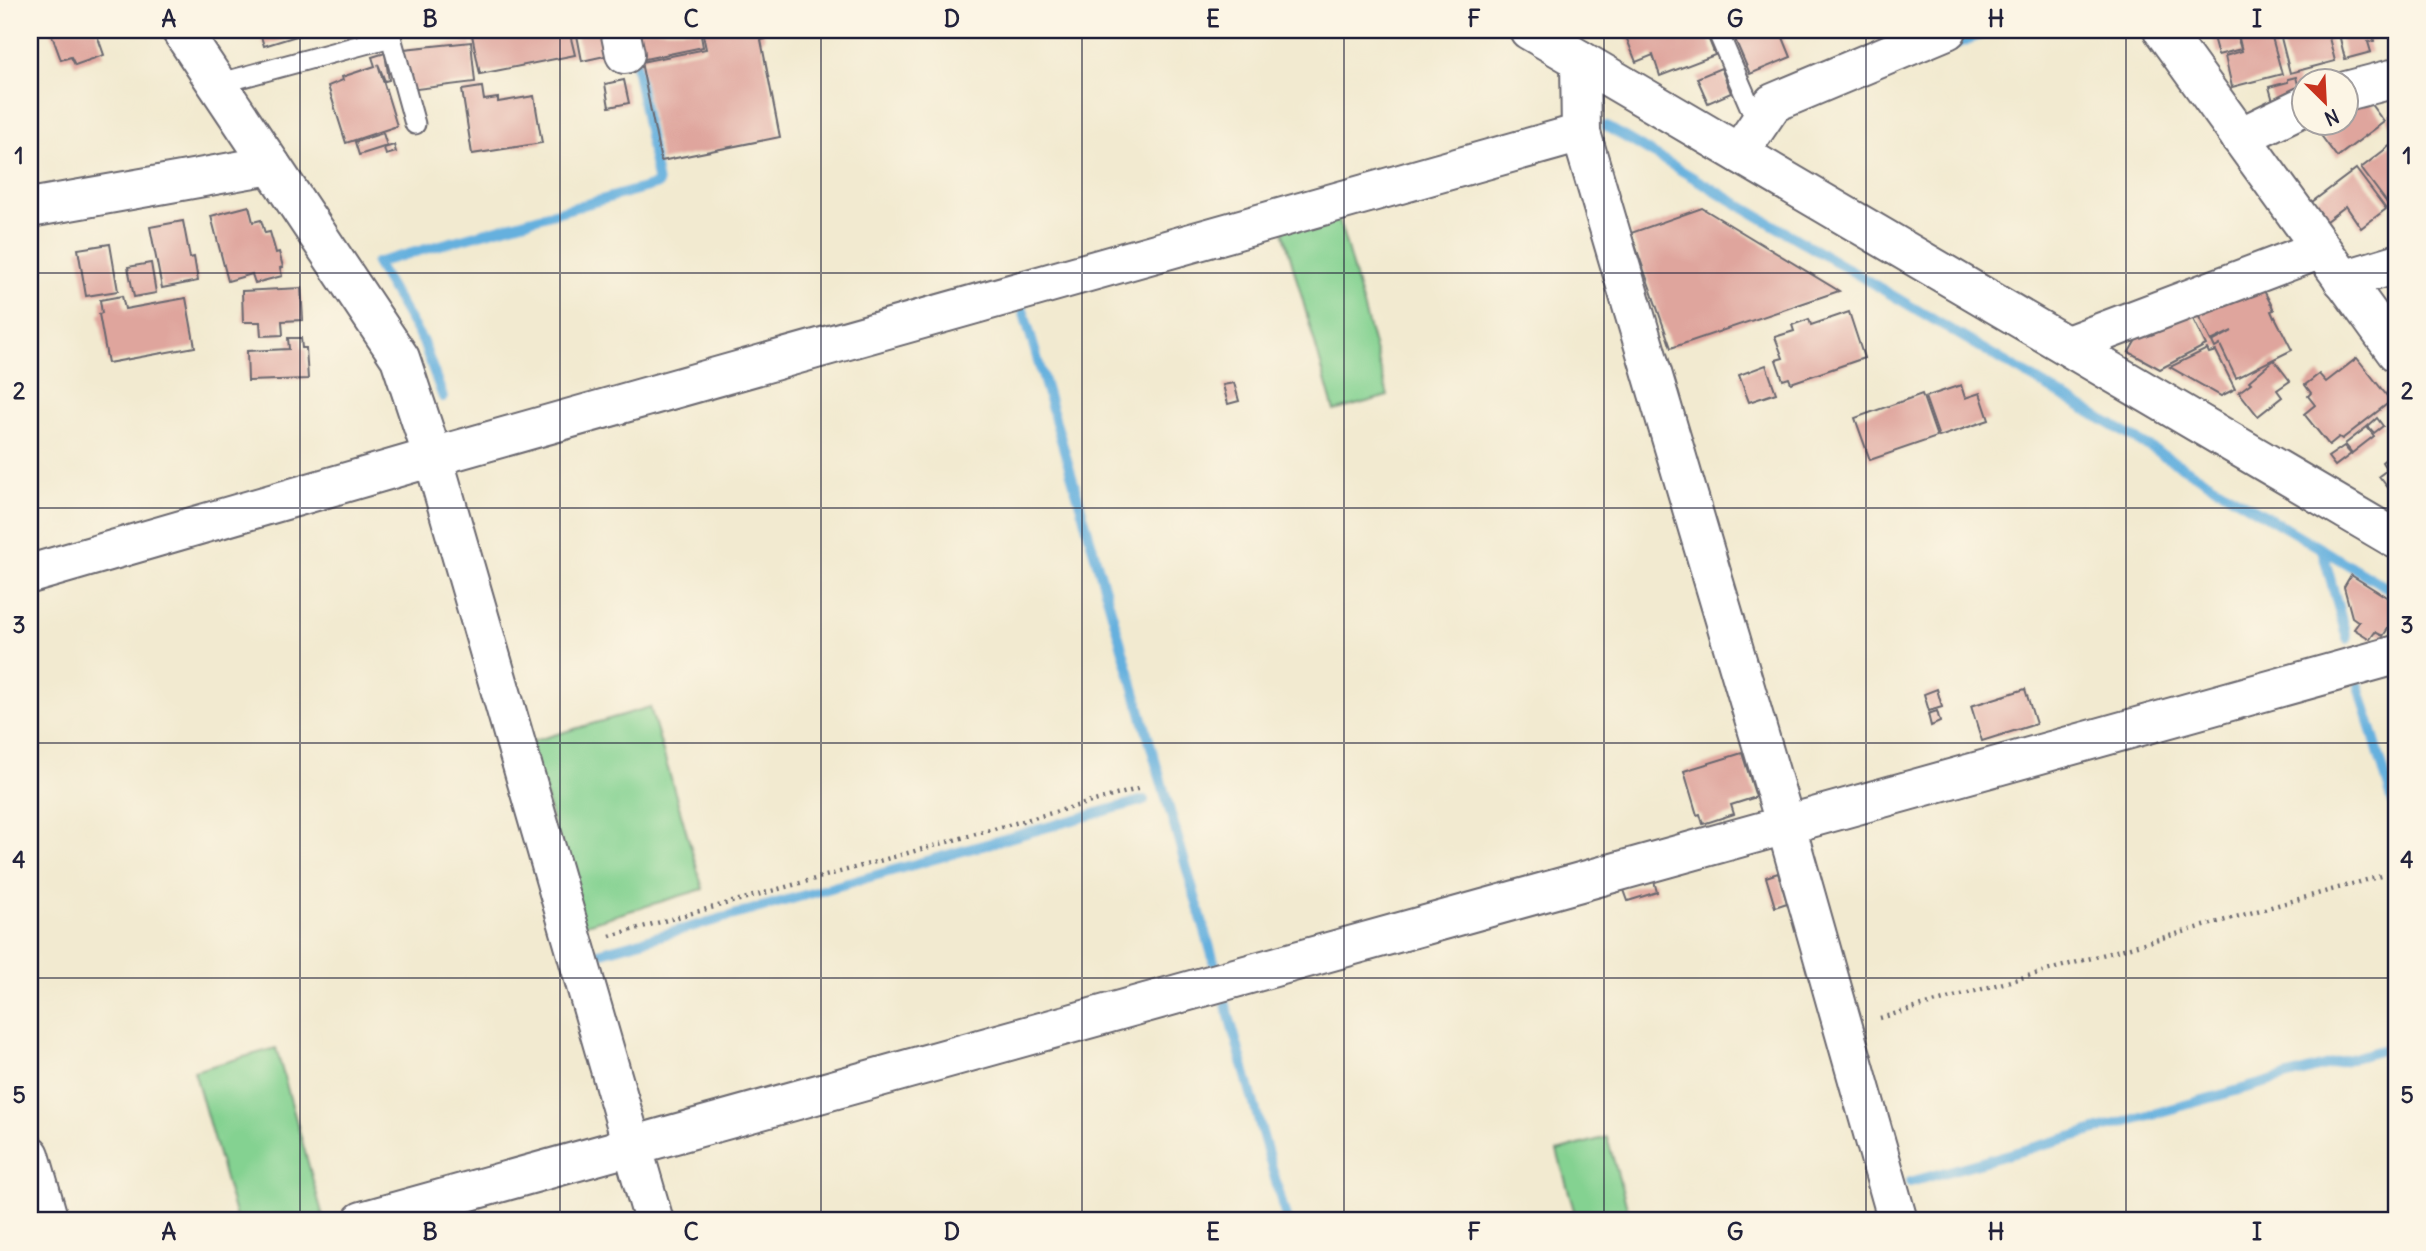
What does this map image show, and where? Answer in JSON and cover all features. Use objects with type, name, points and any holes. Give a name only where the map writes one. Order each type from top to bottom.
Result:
[{"type":"street","points":[[181,30],[400,358],[433,457],[654,1221]]},
{"type":"street","points":[[1529,30],[1580,60],[1749,139],[2068,345],[2396,540]]},
{"type":"street","points":[[1749,139],[1773,103],[1947,30]]},
{"type":"street","points":[[2163,30],[2396,352]]},
{"type":"street","points":[[1580,60],[1581,134],[1786,826],[1898,1221]]},
{"type":"street","points":[[2360,87],[2396,78]]},
{"type":"street","points":[[2240,137],[2290,113]]},
{"type":"street","points":[[30,574],[433,457],[1581,134]]},
{"type":"street","points":[[30,208],[271,165]]},
{"type":"street","points":[[2068,345],[2321,249]]},
{"type":"street","points":[[2343,280],[2396,264]]},
{"type":"street","points":[[362,1221],[2396,654]]},
{"type":"street","points":[[30,1155],[49,1221]]},
{"type":"lane","points":[[1717,30],[1749,139]]},
{"type":"lane","points":[[217,84],[390,33],[415,124]]},
{"type":"path","points":[[575,946],[1141,788]]},
{"type":"path","points":[[1843,1029],[2384,874]]},
{"type":"green space","points":[[1337,212],[1388,396],[1334,411],[1282,227]]},
{"type":"green space","points":[[650,707],[703,889],[583,925],[530,742]]},
{"type":"green space","points":[[276,1048],[324,1220],[321,1221],[237,1221],[194,1071]]},
{"type":"green space","points":[[1607,1137],[1631,1221],[1577,1221],[1557,1151]]},
{"type":"building","points":[[50,30],[101,30],[96,32],[104,55],[75,65],[71,57],[61,60]]},
{"type":"building","points":[[259,30],[316,30],[264,46]]},
{"type":"building","points":[[471,30],[569,30],[575,55],[480,74]]},
{"type":"building","points":[[576,30],[609,30],[614,54],[582,61]]},
{"type":"building","points":[[634,30],[700,30],[703,47],[640,60]]},
{"type":"building","points":[[702,30],[763,30],[765,39],[761,40],[780,137],[661,161],[641,62],[706,49]]},
{"type":"building","points":[[1636,30],[1705,30],[1715,55],[1660,76],[1653,55],[1636,62],[1625,34]]},
{"type":"building","points":[[1731,30],[1780,30],[1791,57],[1750,74]]},
{"type":"building","points":[[2211,30],[2235,30],[2241,49],[2218,55]]},
{"type":"building","points":[[2237,30],[2270,30],[2282,74],[2232,87],[2225,56],[2242,51]]},
{"type":"building","points":[[2279,30],[2327,30],[2335,61],[2316,66],[2290,66],[2290,73]]},
{"type":"building","points":[[2338,30],[2372,30],[2374,41],[2368,42],[2371,52],[2345,59]]},
{"type":"building","points":[[471,42],[475,82],[409,90],[404,49]]},
{"type":"building","points":[[385,53],[389,80],[385,81],[378,64],[397,126],[346,143],[328,86],[343,80],[342,77],[375,66],[372,57]]},
{"type":"building","points":[[1721,68],[1731,93],[1708,103],[1697,78]]},
{"type":"building","points":[[2288,79],[2290,96],[2273,101],[2269,87],[2288,82]]},
{"type":"building","points":[[624,80],[629,103],[609,107],[605,84]]},
{"type":"building","points":[[482,87],[484,100],[498,98],[498,102],[534,96],[542,143],[472,154],[462,90]]},
{"type":"building","points":[[2364,95],[2384,122],[2337,157],[2321,136],[2360,136],[2360,98]]},
{"type":"building","points":[[2396,112],[2396,131],[2387,119]]},
{"type":"building","points":[[383,133],[387,146],[359,155],[355,142]]},
{"type":"building","points":[[2396,141],[2396,198],[2388,204],[2361,168]]},
{"type":"building","points":[[394,145],[396,152],[386,155],[384,148]]},
{"type":"building","points":[[2356,169],[2386,209],[2361,228],[2346,206],[2322,224],[2308,205]]},
{"type":"building","points":[[249,206],[253,222],[261,220],[265,233],[270,232],[276,253],[279,252],[283,267],[280,268],[282,276],[255,283],[252,274],[228,281],[211,216]]},
{"type":"building","points":[[1702,208],[1839,291],[1671,348],[1631,233]]},
{"type":"building","points":[[183,221],[190,258],[194,257],[198,281],[162,288],[150,227]]},
{"type":"building","points":[[110,244],[118,291],[86,296],[78,249]]},
{"type":"building","points":[[151,263],[156,293],[134,297],[128,267]]},
{"type":"building","points":[[2260,283],[2274,310],[2271,311],[2274,318],[2292,350],[2236,378],[2220,345],[2215,348],[2212,342],[2232,331],[2211,341],[2195,309]]},
{"type":"building","points":[[301,288],[303,320],[282,321],[283,335],[261,336],[260,322],[243,322],[242,291]]},
{"type":"building","points":[[122,296],[125,309],[186,298],[195,347],[108,363],[99,314],[102,313],[100,300]]},
{"type":"building","points":[[2189,311],[2206,345],[2160,369],[2129,352],[2140,333]]},
{"type":"building","points":[[1849,312],[1864,358],[1791,383],[1789,378],[1783,380],[1776,360],[1783,358],[1775,337],[1794,331],[1792,325],[1809,319],[1811,325]]},
{"type":"building","points":[[288,338],[301,338],[302,348],[306,348],[308,379],[248,381],[247,351],[289,349]]},
{"type":"building","points":[[2207,349],[2209,353],[2216,351],[2235,389],[2221,396],[2170,367]]},
{"type":"building","points":[[2357,358],[2391,401],[2342,439],[2339,437],[2329,445],[2304,414],[2315,405],[2308,396],[2311,393],[2305,385],[2319,374],[2326,382]]},
{"type":"building","points":[[2274,360],[2290,381],[2277,390],[2282,397],[2258,416],[2239,392]]},
{"type":"building","points":[[1766,365],[1776,393],[1749,402],[1739,375]]},
{"type":"building","points":[[1234,383],[1239,401],[1228,404],[1223,385]]},
{"type":"building","points":[[1961,385],[1965,398],[1980,393],[1989,420],[1939,437],[1925,397]]},
{"type":"building","points":[[1922,394],[1937,437],[1870,460],[1855,418]]},
{"type":"building","points":[[2377,418],[2383,426],[2374,433],[2368,426]]},
{"type":"building","points":[[2367,427],[2374,436],[2352,453],[2345,444]]},
{"type":"building","points":[[2344,446],[2351,454],[2335,466],[2328,457]]},
{"type":"building","points":[[2396,451],[2396,498],[2379,476],[2387,470],[2382,462]]},
{"type":"building","points":[[2351,575],[2396,603],[2396,627],[2391,624],[2383,636],[2375,632],[2370,639],[2354,629],[2359,622],[2352,617],[2344,587]]},
{"type":"building","points":[[1937,689],[1942,707],[1929,711],[1924,694]]},
{"type":"building","points":[[2025,689],[2036,724],[1982,741],[1971,706]]},
{"type":"building","points":[[1937,711],[1940,722],[1931,726],[1928,714]]},
{"type":"building","points":[[1742,753],[1756,797],[1731,805],[1734,814],[1703,824],[1700,814],[1697,815],[1684,771]]},
{"type":"building","points":[[1778,873],[1787,903],[1775,907],[1766,877]]},
{"type":"building","points":[[1654,881],[1657,892],[1628,901],[1624,890]]},
{"type":"waterway","points":[[1949,47],[1992,30]]},
{"type":"waterway","points":[[443,397],[423,342],[376,263],[658,184],[635,60]]},
{"type":"waterway","points":[[1606,126],[2396,593]]},
{"type":"waterway","points":[[1021,303],[1215,965]]},
{"type":"waterway","points":[[2322,549],[2347,639]]},
{"type":"waterway","points":[[2359,686],[2396,813]]},
{"type":"waterway","points":[[595,954],[1144,800]]},
{"type":"waterway","points":[[1226,1005],[1287,1221]]},
{"type":"waterway","points":[[1910,1182],[2396,1046]]}]
